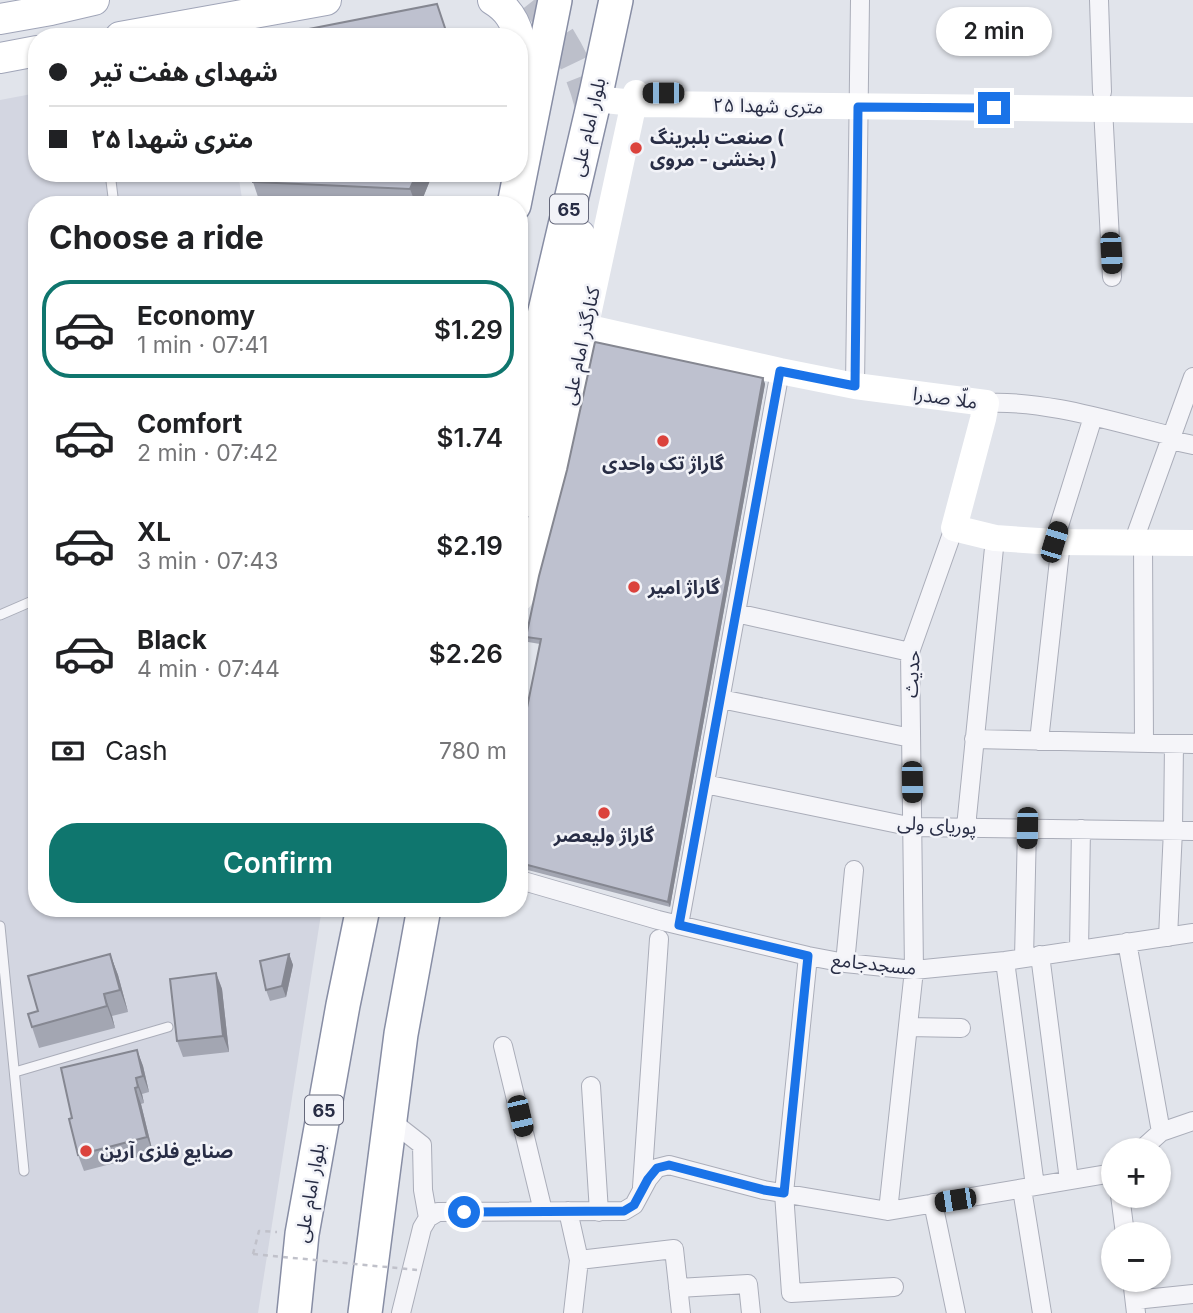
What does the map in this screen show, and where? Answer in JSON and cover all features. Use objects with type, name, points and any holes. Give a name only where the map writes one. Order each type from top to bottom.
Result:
[{"type":"highway","points":[[528,133],[555,0]]},
{"type":"highway","name":"بلوار امام علی","points":[[528,384],[616,0]]},
{"type":"highway","name":"بلوار امام علی","points":[[294,1313],[302,1234],[361,917]]},
{"type":"highway","points":[[365,1313],[401,1034],[422,917]]},
{"type":"main road","points":[[0,19],[52,5],[94,0]]},
{"type":"main road","points":[[170,28],[326,0]]},
{"type":"main road","points":[[494,0],[511,16],[517,28]]},
{"type":"main road","points":[[0,58],[28,53]]},
{"type":"main road","points":[[528,470],[586,208]]},
{"type":"street","points":[[855,386],[860,0]]},
{"type":"street","points":[[1099,0],[1112,277]]},
{"type":"street","name":"۲۵ متری شهدا","points":[[596,94],[635,98],[858,101],[1010,91],[1193,110]]},
{"type":"street","name":"۲۵ متری شهدا","points":[[1102,100],[1193,92]]},
{"type":"street","name":"کنارگذر امام علی","points":[[528,568],[554,472],[635,98]]},
{"type":"street","name":"ملّا صدرا","points":[[585,327],[855,386],[986,403],[954,528]]},
{"type":"street","points":[[679,925],[780,371]]},
{"type":"street","points":[[1144,743],[1138,542],[1193,377]]},
{"type":"street","points":[[986,403],[1006,402],[1066,411],[1193,445]]},
{"type":"street","points":[[1039,741],[1057,542],[1093,417]]},
{"type":"street","points":[[954,528],[995,538],[1057,542],[1193,542]]},
{"type":"street","name":"حدیث","points":[[888,1211],[914,970],[910,652],[954,528]]},
{"type":"street","points":[[966,827],[995,538]]},
{"type":"street","points":[[736,613],[910,652]]},
{"type":"street","points":[[721,699],[911,738]]},
{"type":"street","points":[[974,739],[1193,744]]},
{"type":"street","points":[[1168,937],[1174,744]]},
{"type":"street","name":"پوریای ولی","points":[[705,783],[913,827],[1193,831]]},
{"type":"street","points":[[1027,828],[1032,956],[1069,1180]]},
{"type":"street","points":[[1079,950],[1081,829]]},
{"type":"street","points":[[845,963],[854,870]]},
{"type":"street","name":"مسجدجامع","points":[[528,882],[679,925],[808,956],[914,970],[1004,961],[1193,933]]},
{"type":"street","points":[[642,1191],[659,939]]},
{"type":"street","points":[[1127,942],[1161,1132]]},
{"type":"street","points":[[808,956],[784,1193],[791,1293],[894,1287]]},
{"type":"street","points":[[1004,961],[1042,1313]]},
{"type":"street","points":[[908,1027],[961,1028]]},
{"type":"street","points":[[503,1046],[543,1211]]},
{"type":"street","points":[[591,1086],[599,1212]]},
{"type":"street","points":[[390,1120],[422,1145],[422,1191],[428,1218]]},
{"type":"street","points":[[1154,1138],[1161,1132],[1193,1121]]},
{"type":"street","points":[[401,1313],[422,1228],[428,1218],[438,1212],[624,1211],[634,1205],[657,1168],[669,1165],[764,1190],[888,1211],[1101,1175]]},
{"type":"street","points":[[933,1203],[956,1313]]},
{"type":"street","points":[[568,1211],[579,1260],[573,1313]]},
{"type":"street","points":[[579,1260],[674,1249],[681,1313]]},
{"type":"street","points":[[678,1289],[748,1284],[751,1313]]},
{"type":"street","points":[[1135,1306],[1193,1294]]},
{"type":"lane","points":[[0,615],[28,603]]},
{"type":"lane","points":[[0,926],[24,1171]]},
{"type":"lane","points":[[15,1072],[167,1027]]},
{"type":"path","points":[[259,1231],[253,1254],[417,1270]]},
{"type":"shaded area","points":[[28,95],[28,182],[239,182],[242,196],[28,196],[28,917],[321,917],[258,1313],[0,1313],[0,100]]},
{"type":"building","points":[[437,4],[445,28],[314,28]]},
{"type":"building","points":[[253,182],[413,182],[410,189]]},
{"type":"building","points":[[595,342],[763,378],[668,902],[528,865],[528,703],[541,639],[528,637],[528,628]]},
{"type":"building","points":[[110,954],[120,990],[104,994],[107,1006],[32,1027],[28,1014],[38,1011],[28,976]]},
{"type":"building","points":[[289,954],[282,986],[266,990],[260,961]]},
{"type":"building","points":[[216,973],[223,1036],[177,1041],[170,979]]},
{"type":"building","points":[[137,1050],[143,1076],[136,1078],[138,1087],[135,1088],[147,1137],[78,1155],[61,1068]]},
{"type":"tunnel","points":[[534,0],[554,27],[578,70],[592,117]]},
{"type":"place","name":"صنعت بلبرینگ ( بخشی - مروی )","points":[[636,148]]},
{"type":"place","name":"گاراژ تک واحدی","points":[[663,441]]},
{"type":"place","name":"گاراژ امیر","points":[[634,587]]},
{"type":"place","name":"گاراژ ولیعصر","points":[[604,813]]},
{"type":"place","name":"صنایع فلزی آرین","points":[[86,1151]]},
{"type":"route","points":[[464,1212],[624,1211],[634,1205],[657,1168],[669,1165],[784,1193],[808,956],[679,925],[780,371],[855,386],[858,107],[994,108]]}]
